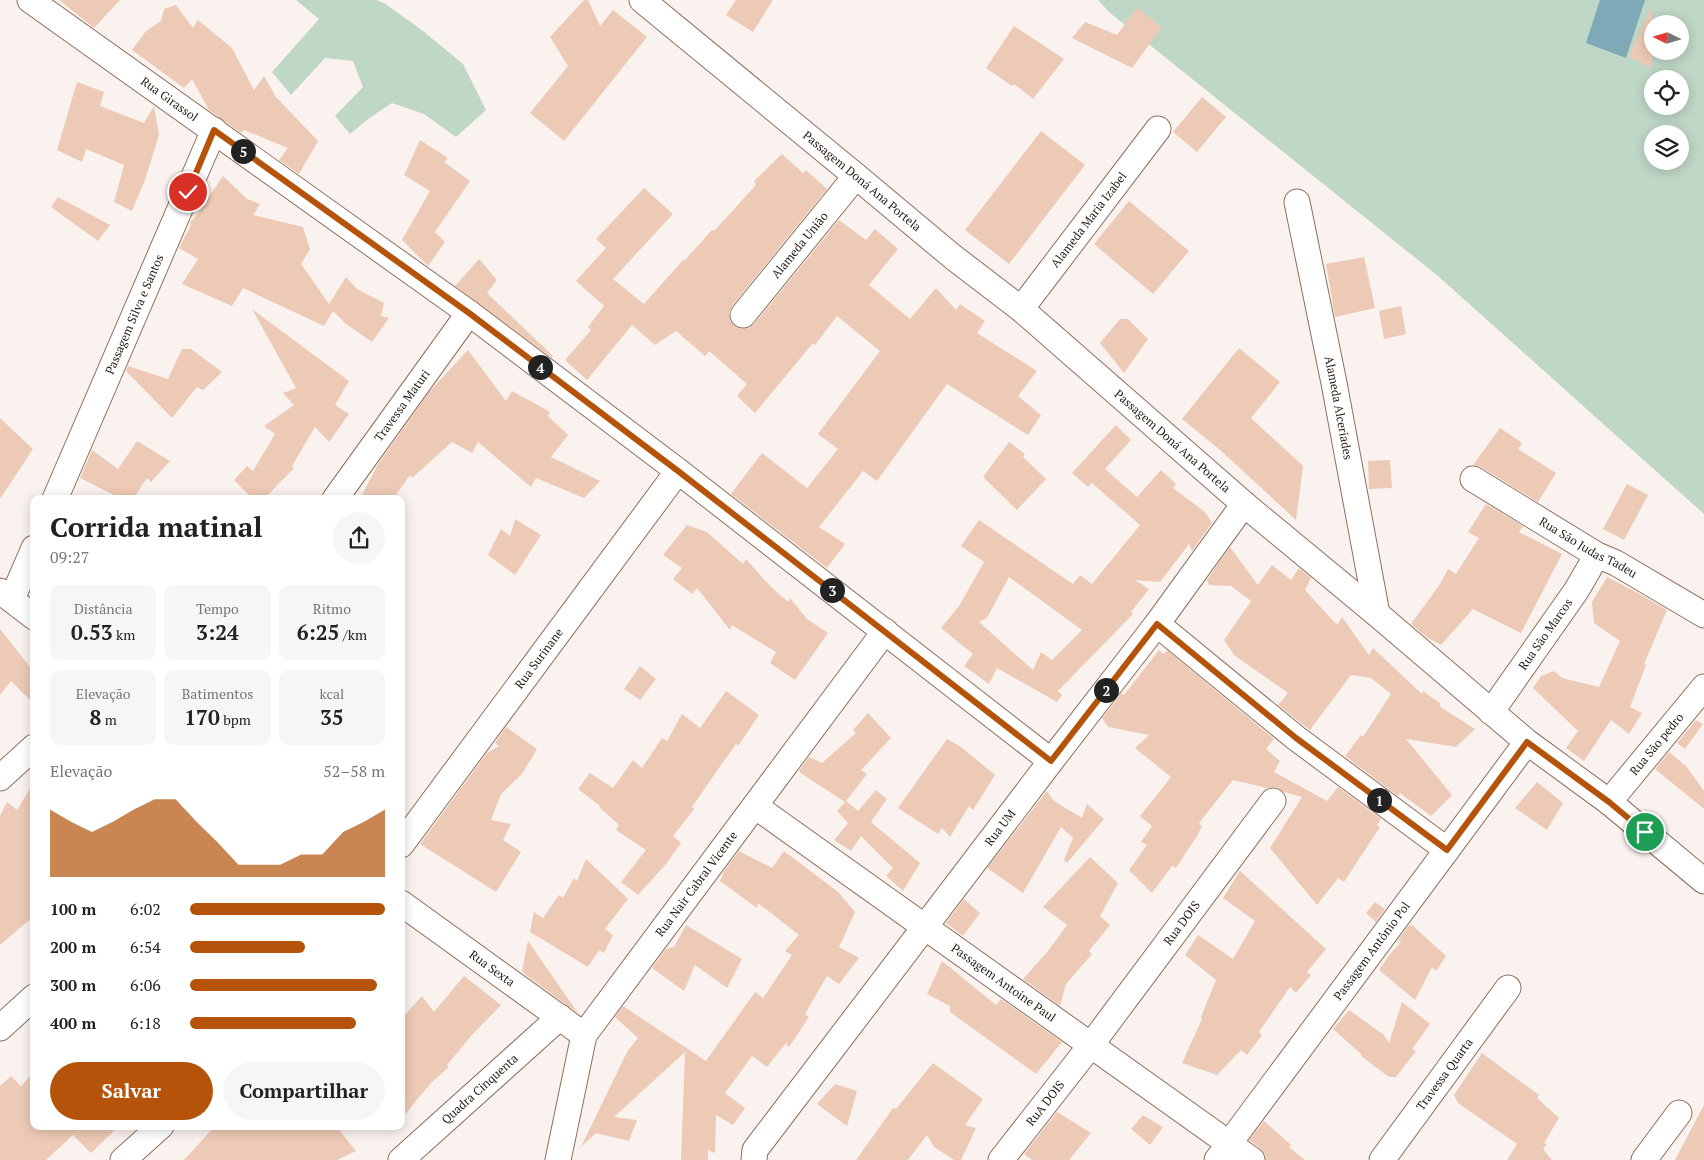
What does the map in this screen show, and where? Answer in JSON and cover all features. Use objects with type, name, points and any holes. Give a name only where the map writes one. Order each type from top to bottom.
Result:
[{"type":"street","name":"Rua Girassol","points":[[30,0],[469,313],[678,471],[1051,761]]},
{"type":"street","name":"Passagem Doná Ana Portela","points":[[642,0],[953,257],[1021,309],[1244,504],[1527,742],[1609,802],[1703,877]]},
{"type":"street","name":"Alameda Maria Izabel","points":[[1021,309],[1158,129]]},
{"type":"street","name":"Passagem Silva e Santos","points":[[57,495],[214,130]]},
{"type":"street","name":"Alameda União","points":[[743,314],[856,176]]},
{"type":"street","name":"Alameda Alceriades","points":[[1297,202],[1334,383],[1377,614]]},
{"type":"street","name":"Travessa Maturi","points":[[338,495],[469,313]]},
{"type":"street","name":"Rua Surinane","points":[[405,840],[678,471]]},
{"type":"street","name":"Rua São Judas Tadeu","points":[[1473,479],[1597,554],[1616,563],[1704,615]]},
{"type":"street","name":"Rua UM","points":[[755,1155],[1051,761],[1157,624],[1244,504]]},
{"type":"street","name":"Rua São Marcos","points":[[1491,712],[1576,591],[1597,554]]},
{"type":"street","points":[[30,555],[6,595],[30,614]]},
{"type":"street","points":[[1157,624],[1296,738],[1447,850]]},
{"type":"street","name":"Rua Nair Cabral Vicente","points":[[558,1160],[584,1035],[885,631]]},
{"type":"street","name":"Rua São pedro","points":[[1609,802],[1704,687]]},
{"type":"street","name":"Passagem Antônio Pol","points":[[1223,1151],[1527,742]]},
{"type":"street","points":[[0,778],[30,751]]},
{"type":"street","name":"Rua DOIS","points":[[1091,1045],[1273,801]]},
{"type":"street","name":"Passagem Antoine Paul","points":[[756,806],[1091,1045],[1223,1151],[1252,1160]]},
{"type":"street","name":"Rua Sexta","points":[[405,910],[584,1035]]},
{"type":"street","name":"Travessa Quarta","points":[[1382,1160],[1508,988]]},
{"type":"street","points":[[0,1028],[30,1001]]},
{"type":"street","name":"Quadra Cinquenta","points":[[401,1160],[560,1017]]},
{"type":"street","name":"RuA DOIS","points":[[1001,1160],[1091,1045]]},
{"type":"street","points":[[1644,1160],[1679,1113]]},
{"type":"street","points":[[123,1160],[157,1130]]},
{"type":"green space","points":[[296,0],[377,0],[384,3],[423,31],[463,64],[486,110],[456,137],[424,114],[392,103],[350,134],[335,116],[363,87],[353,61],[325,58],[291,95],[272,72],[319,19]]},
{"type":"green space","points":[[1098,0],[1704,0],[1704,514],[1438,276],[1110,13]]},
{"type":"water","points":[[1600,0],[1645,0],[1626,58],[1586,43]]},
{"type":"building","points":[[59,0],[120,0],[94,28]]},
{"type":"building","points":[[584,0],[588,0],[600,26],[613,10],[647,37],[564,141],[530,113],[568,66],[550,37]]},
{"type":"building","points":[[736,0],[773,0],[753,32],[726,15]]},
{"type":"building","points":[[176,5],[193,28],[198,20],[232,48],[254,90],[264,76],[276,97],[318,141],[299,174],[279,160],[288,148],[244,130],[241,133],[209,110],[192,79],[184,88],[132,50],[146,31],[161,21],[164,9]]},
{"type":"building","points":[[1652,5],[1652,15],[1648,15]]},
{"type":"building","points":[[1137,8],[1162,27],[1132,68],[1072,38],[1085,22],[1117,35]]},
{"type":"building","points":[[1644,23],[1644,60],[1652,60],[1652,68],[1629,57]]},
{"type":"building","points":[[1014,26],[1064,59],[1033,99],[1014,84],[1012,86],[986,68]]},
{"type":"building","points":[[77,82],[104,92],[100,106],[144,123],[154,106],[159,135],[145,180],[132,211],[114,202],[124,165],[86,149],[82,162],[57,150]]},
{"type":"building","points":[[1202,97],[1226,117],[1197,152],[1173,132]]},
{"type":"building","points":[[1041,131],[1085,165],[1009,264],[965,230]]},
{"type":"building","points":[[420,140],[448,158],[444,162],[470,181],[435,232],[445,242],[428,266],[402,240],[430,191],[404,175]]},
{"type":"building","points":[[782,154],[803,173],[806,170],[827,189],[732,306],[729,313],[730,321],[734,326],[741,329],[749,328],[754,324],[839,220],[866,240],[875,229],[898,249],[869,285],[910,319],[936,288],[956,310],[960,304],[985,321],[977,333],[1037,371],[1018,396],[1041,415],[1028,435],[947,384],[877,481],[863,471],[819,527],[845,544],[827,568],[731,494],[762,453],[807,488],[838,449],[818,434],[880,351],[837,316],[815,345],[813,343],[755,413],[737,396],[747,384],[709,351],[705,356],[676,331],[655,345],[632,325],[587,380],[565,360],[591,330],[588,327],[604,306],[576,281],[606,248],[596,239],[644,188],[673,214],[613,279],[644,304],[683,260],[712,230],[714,231],[756,185],[754,181]]},
{"type":"building","points":[[223,176],[247,199],[260,204],[253,215],[303,227],[310,249],[301,264],[329,304],[346,277],[357,289],[384,303],[381,316],[389,318],[372,342],[346,324],[333,311],[324,326],[243,288],[232,306],[182,284],[198,259],[179,248],[191,225],[190,222]]},
{"type":"building","points":[[58,197],[110,225],[98,241],[51,207]]},
{"type":"building","points":[[1129,201],[1189,251],[1153,294],[1094,244]]},
{"type":"building","points":[[1364,257],[1375,308],[1335,317],[1326,264]]},
{"type":"building","points":[[479,259],[497,280],[487,293],[553,356],[552,358],[455,286]]},
{"type":"building","points":[[1401,306],[1406,334],[1384,339],[1379,311]]},
{"type":"building","points":[[252,309],[349,381],[335,405],[349,414],[329,442],[315,427],[292,466],[294,468],[268,495],[249,495],[234,480],[247,466],[253,471],[275,434],[264,426],[294,405],[283,393],[296,388]]},
{"type":"building","points":[[1120,319],[1128,319],[1148,339],[1124,373],[1100,343]]},
{"type":"building","points":[[1239,348],[1280,382],[1251,418],[1303,466],[1296,520],[1219,449],[1182,419]]},
{"type":"building","points":[[182,349],[191,349],[222,372],[203,390],[197,387],[172,418],[126,371],[128,366],[168,379]]},
{"type":"building","points":[[468,350],[506,401],[512,391],[550,412],[548,416],[568,435],[551,457],[600,481],[584,498],[536,478],[531,487],[478,442],[472,453],[452,442],[412,478],[410,475],[396,495],[362,495],[378,464],[430,391]]},
{"type":"building","points":[[0,418],[33,449],[0,499]]},
{"type":"building","points":[[1116,425],[1131,440],[1105,469],[1137,497],[1161,470],[1176,484],[1173,488],[1205,512],[1212,523],[1192,551],[1189,544],[1160,582],[1135,580],[1149,589],[1131,612],[1133,614],[1058,691],[1062,695],[1057,702],[997,668],[989,684],[964,666],[973,654],[941,628],[959,606],[984,562],[961,546],[979,520],[1073,584],[1080,575],[1092,584],[1140,525],[1092,483],[1088,487],[1072,473]],"holes":[[[1009,577],[1082,630],[1052,660],[1041,652],[1033,670],[979,622],[987,618]]]},
{"type":"building","points":[[1500,428],[1522,443],[1518,449],[1556,473],[1538,502],[1481,467],[1473,465]]},
{"type":"building","points":[[137,441],[170,461],[151,482],[147,478],[136,495],[114,495],[80,478],[92,450],[118,469]]},
{"type":"building","points":[[1009,442],[1025,454],[1023,457],[1046,479],[1017,510],[983,477]]},
{"type":"building","points":[[1390,460],[1392,488],[1369,489],[1368,461]]},
{"type":"building","points":[[1627,484],[1648,495],[1624,540],[1603,529]]},
{"type":"building","points":[[1486,504],[1523,526],[1519,532],[1562,554],[1521,633],[1473,609],[1441,645],[1428,638],[1411,624],[1440,584],[1448,569],[1456,574],[1479,538],[1468,532]]},
{"type":"building","points":[[515,519],[541,535],[515,575],[488,555],[501,529],[510,536]]},
{"type":"building","points":[[687,525],[707,532],[743,564],[746,559],[770,586],[788,602],[790,598],[807,619],[828,633],[795,680],[770,663],[776,652],[732,625],[730,630],[697,588],[692,594],[673,579],[682,568],[663,555]]},
{"type":"building","points":[[1230,547],[1258,585],[1272,565],[1291,580],[1299,568],[1311,578],[1305,590],[1337,625],[1342,617],[1369,655],[1373,648],[1422,694],[1423,691],[1441,704],[1439,706],[1475,729],[1456,747],[1406,739],[1452,795],[1431,816],[1400,793],[1398,796],[1345,756],[1361,735],[1363,737],[1391,694],[1371,678],[1351,675],[1310,730],[1278,705],[1288,693],[1234,655],[1224,640],[1251,601],[1231,586],[1209,585],[1207,580]]},
{"type":"building","points":[[1607,577],[1667,610],[1644,664],[1646,665],[1630,707],[1642,713],[1629,734],[1611,720],[1584,761],[1566,748],[1578,731],[1533,688],[1541,676],[1554,671],[1562,678],[1599,687],[1620,641],[1594,623],[1592,602]]},
{"type":"building","points":[[0,629],[30,667],[30,700],[11,681],[0,695]]},
{"type":"building","points":[[1159,650],[1163,654],[1168,651],[1274,739],[1266,749],[1280,761],[1274,772],[1327,801],[1338,787],[1381,819],[1377,825],[1380,827],[1344,882],[1338,878],[1317,905],[1270,848],[1302,797],[1284,792],[1275,787],[1267,788],[1233,780],[1199,823],[1202,826],[1197,836],[1176,868],[1172,866],[1152,893],[1129,870],[1147,845],[1141,842],[1152,826],[1140,816],[1171,777],[1135,748],[1149,735],[1108,727],[1102,718],[1122,693],[1124,695]]},
{"type":"building","points":[[640,666],[656,679],[640,700],[624,689]]},
{"type":"building","points":[[726,691],[759,715],[738,746],[736,744],[692,807],[694,809],[673,836],[681,843],[666,864],[638,895],[621,882],[646,850],[616,830],[619,825],[600,806],[578,789],[590,773],[613,788],[633,760],[642,768],[662,738],[667,741],[682,714],[700,728]]},
{"type":"building","points":[[868,713],[891,738],[861,770],[867,774],[846,801],[858,811],[876,790],[887,799],[871,822],[920,863],[903,891],[886,876],[893,868],[861,836],[851,851],[834,840],[848,823],[837,811],[845,802],[799,771],[809,757],[822,763],[856,733],[853,730]]},
{"type":"building","points":[[1696,720],[1703,724],[1685,749],[1677,743]]},
{"type":"building","points":[[506,727],[537,749],[522,774],[501,794],[491,820],[511,824],[503,840],[521,852],[496,892],[420,844],[487,753],[499,746],[495,743]]},
{"type":"building","points":[[947,739],[961,747],[995,775],[973,810],[969,806],[950,837],[942,828],[938,834],[898,808]]},
{"type":"building","points":[[1669,752],[1686,766],[1704,791],[1704,809],[1655,769]]},
{"type":"building","points":[[1537,782],[1563,803],[1547,830],[1515,808]]},
{"type":"building","points":[[30,789],[30,919],[0,945],[0,816],[7,802],[17,810]]},
{"type":"building","points":[[1047,791],[1054,801],[1082,818],[1087,804],[1104,819],[1067,863],[1064,860],[1073,838],[1061,827],[1023,893],[987,868]]},
{"type":"building","points":[[739,851],[772,868],[784,851],[838,892],[855,912],[839,947],[859,958],[839,984],[827,976],[805,1014],[809,1017],[789,1047],[786,1043],[767,1067],[752,1056],[725,1093],[745,1108],[733,1125],[716,1115],[715,1153],[708,1150],[708,1160],[681,1160],[685,1052],[614,1117],[637,1120],[629,1141],[596,1133],[581,1147],[627,1052],[638,1038],[615,1017],[623,1006],[706,1061],[755,992],[763,998],[792,955],[785,951],[799,935],[758,903],[757,908],[720,881],[724,871]]},
{"type":"building","points":[[1090,857],[1118,883],[1100,916],[1110,925],[1089,951],[1092,954],[1066,984],[1060,1006],[1023,979],[1048,951],[1067,925],[1043,907]]},
{"type":"building","points":[[586,859],[628,899],[605,929],[613,935],[604,953],[599,950],[588,967],[530,932],[534,912],[543,918],[559,895],[563,898],[574,878],[577,881]]},
{"type":"building","points":[[1240,871],[1326,949],[1307,972],[1311,975],[1296,993],[1290,987],[1259,1032],[1262,1035],[1247,1055],[1241,1050],[1217,1075],[1182,1063],[1202,1019],[1201,1017],[1216,980],[1185,955],[1198,935],[1233,959],[1255,921],[1223,898]]},
{"type":"building","points":[[964,899],[980,913],[963,936],[946,923]]},
{"type":"building","points":[[1375,902],[1385,909],[1376,922],[1366,913]]},
{"type":"building","points":[[686,925],[742,959],[727,988],[695,965],[684,991],[652,968],[666,949],[674,947]]},
{"type":"building","points":[[1409,925],[1412,925],[1446,956],[1436,971],[1432,967],[1415,1000],[1379,970],[1401,942],[1398,940]]},
{"type":"building","points":[[528,941],[578,1013],[522,971]]},
{"type":"building","points":[[942,961],[996,1005],[1001,999],[1062,1042],[1036,1074],[950,1012],[950,1006],[927,994]]},
{"type":"building","points":[[464,976],[501,1005],[471,1036],[447,1065],[449,1067],[431,1083],[405,1114],[405,1015],[422,996],[434,1012]]},
{"type":"building","points":[[1402,1002],[1430,1024],[1412,1049],[1416,1051],[1396,1077],[1389,1077],[1361,1056],[1333,1029],[1349,1010],[1384,1035],[1389,1043]]},
{"type":"building","points":[[1482,1053],[1539,1095],[1537,1098],[1559,1118],[1544,1143],[1547,1144],[1543,1149],[1552,1160],[1507,1160],[1517,1144],[1458,1103],[1454,1095]]},
{"type":"building","points":[[933,1063],[983,1099],[965,1125],[976,1128],[961,1160],[954,1160],[934,1147],[927,1135],[908,1160],[856,1160],[893,1108],[896,1109]]},
{"type":"building","points":[[11,1076],[21,1086],[30,1076],[30,1130],[115,1130],[91,1153],[73,1135],[46,1160],[0,1160],[0,1086]]},
{"type":"building","points":[[835,1084],[857,1091],[847,1126],[817,1104]]},
{"type":"building","points":[[1704,1105],[1704,1160],[1675,1160]]},
{"type":"building","points":[[1057,1112],[1091,1133],[1069,1160],[1032,1160],[1024,1154]]},
{"type":"building","points":[[1143,1115],[1163,1127],[1150,1145],[1131,1129]]},
{"type":"building","points":[[1264,1121],[1291,1145],[1289,1147],[1305,1160],[1266,1160],[1265,1154],[1261,1149],[1249,1140]]},
{"type":"building","points":[[211,1130],[339,1130],[356,1151],[337,1160],[184,1160]]},
{"type":"route","points":[[188,192],[214,130],[469,313],[678,471],[1051,761],[1157,624],[1296,738],[1447,850],[1527,742],[1609,802],[1645,832]]}]
